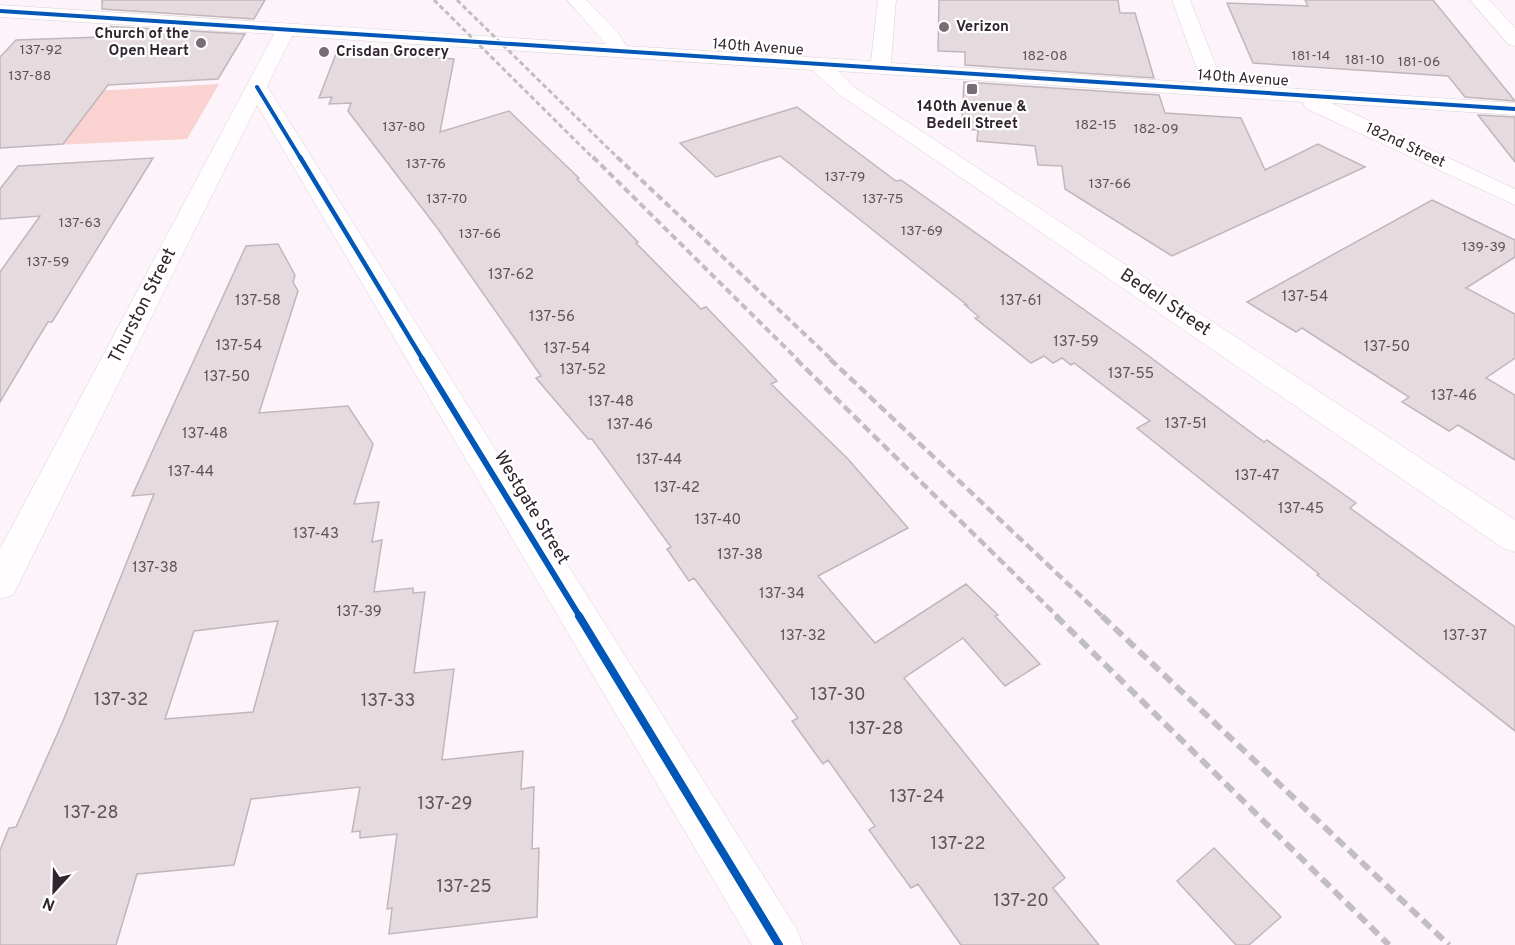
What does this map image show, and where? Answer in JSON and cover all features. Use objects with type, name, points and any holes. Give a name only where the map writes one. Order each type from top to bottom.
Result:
[{"type":"street","points":[[881,68],[881,47],[887,0]]},
{"type":"street","points":[[1181,0],[1215,89]]},
{"type":"street","points":[[1479,0],[1515,40]]},
{"type":"street","points":[[581,2],[612,38],[620,51]]},
{"type":"street","name":"140th Avenue","points":[[2,13],[286,29],[1515,109]]},
{"type":"street","name":"Thurston Street","points":[[0,584],[286,29]]},
{"type":"street","name":"Bedell Street","points":[[818,64],[847,91],[1515,538]]},
{"type":"street","name":"Westgate Street","points":[[257,87],[779,945]]},
{"type":"street","name":"182nd Street","points":[[1296,95],[1515,198]]},
{"type":"shaded area","points":[[219,84],[187,139],[34,146],[76,92]]},
{"type":"building","points":[[102,0],[265,0],[254,19],[102,9]]},
{"type":"building","points":[[939,0],[1118,0],[1120,13],[1135,13],[1154,78],[965,65],[965,52],[938,51]]},
{"type":"building","points":[[1305,0],[1433,0],[1515,101],[1465,97],[1448,76],[1253,63],[1227,3],[1308,6]]},
{"type":"building","points":[[101,26],[245,34],[218,79],[108,85],[63,144],[0,148],[0,57],[16,40],[101,37]]},
{"type":"building","points":[[337,51],[454,59],[440,132],[509,111],[579,178],[577,179],[638,242],[636,243],[701,309],[706,307],[777,381],[771,384],[848,459],[908,528],[818,576],[875,643],[966,584],[998,615],[995,616],[1040,664],[1005,686],[963,638],[904,678],[1065,878],[1053,888],[1099,945],[961,945],[918,884],[911,888],[869,830],[875,826],[828,760],[823,764],[792,721],[798,718],[694,578],[689,581],[667,549],[671,547],[592,439],[588,439],[536,378],[541,376],[438,229],[348,111],[351,103],[329,104],[332,97],[319,98]]},
{"type":"building","points":[[964,82],[1159,95],[1165,113],[1241,118],[1265,170],[1318,144],[1365,167],[1172,256],[1065,189],[1062,166],[1038,165],[1035,146],[977,141],[978,130],[965,129],[966,120],[962,119]]},
{"type":"building","points":[[797,107],[896,181],[901,180],[1134,345],[1264,442],[1267,440],[1356,503],[1350,508],[1515,627],[1515,731],[1317,575],[1319,574],[1137,428],[1150,421],[1074,363],[1071,365],[1062,358],[1053,363],[1044,356],[1031,363],[975,318],[979,317],[965,305],[967,305],[780,156],[716,177],[680,143]]},
{"type":"building","points":[[1478,115],[1515,117],[1515,162]]},
{"type":"building","points":[[153,158],[52,322],[48,322],[0,402],[0,272],[40,216],[0,219],[0,189],[18,166]]},
{"type":"building","points":[[1432,200],[1515,240],[1515,257],[1466,288],[1515,314],[1515,358],[1486,378],[1515,395],[1515,460],[1458,425],[1449,431],[1402,402],[1409,397],[1302,328],[1296,332],[1247,302]]},
{"type":"building","points":[[278,244],[295,275],[293,282],[298,291],[259,413],[348,406],[373,444],[354,504],[379,502],[372,542],[382,540],[374,592],[413,588],[413,593],[425,592],[414,673],[454,669],[442,760],[523,751],[521,789],[534,787],[532,849],[539,848],[537,917],[389,934],[392,908],[387,909],[397,834],[360,838],[360,831],[352,832],[360,787],[251,799],[234,865],[137,874],[116,945],[0,945],[0,850],[9,828],[16,827],[63,721],[154,494],[132,496],[246,246]],"holes":[[[278,621],[253,712],[165,719],[194,631]]]},
{"type":"building","points":[[1214,848],[1281,917],[1249,945],[1236,945],[1177,881]]},
{"type":"railway","points":[[434,0],[594,159]]},
{"type":"railway","points":[[457,0],[619,159]]},
{"type":"railway","points":[[593,157],[798,360]]},
{"type":"railway","points":[[617,157],[832,360]]},
{"type":"railway","points":[[796,359],[1058,617]]},
{"type":"railway","points":[[830,359],[1103,617]]},
{"type":"railway","points":[[1056,616],[1389,945]]},
{"type":"railway","points":[[1102,616],[1449,945]]},
{"type":"cycle path","points":[[0,11],[1515,109]]},
{"type":"cycle path","points":[[257,87],[779,945]]},
{"type":"place","name":"Verizon","points":[[944,27]]},
{"type":"place","name":"Church of the Open Heart","points":[[201,43]]},
{"type":"place","name":"Crisdan Grocery","points":[[324,52]]},
{"type":"place","name":"140th Avenue & Bedell Street","points":[[972,89]]}]
